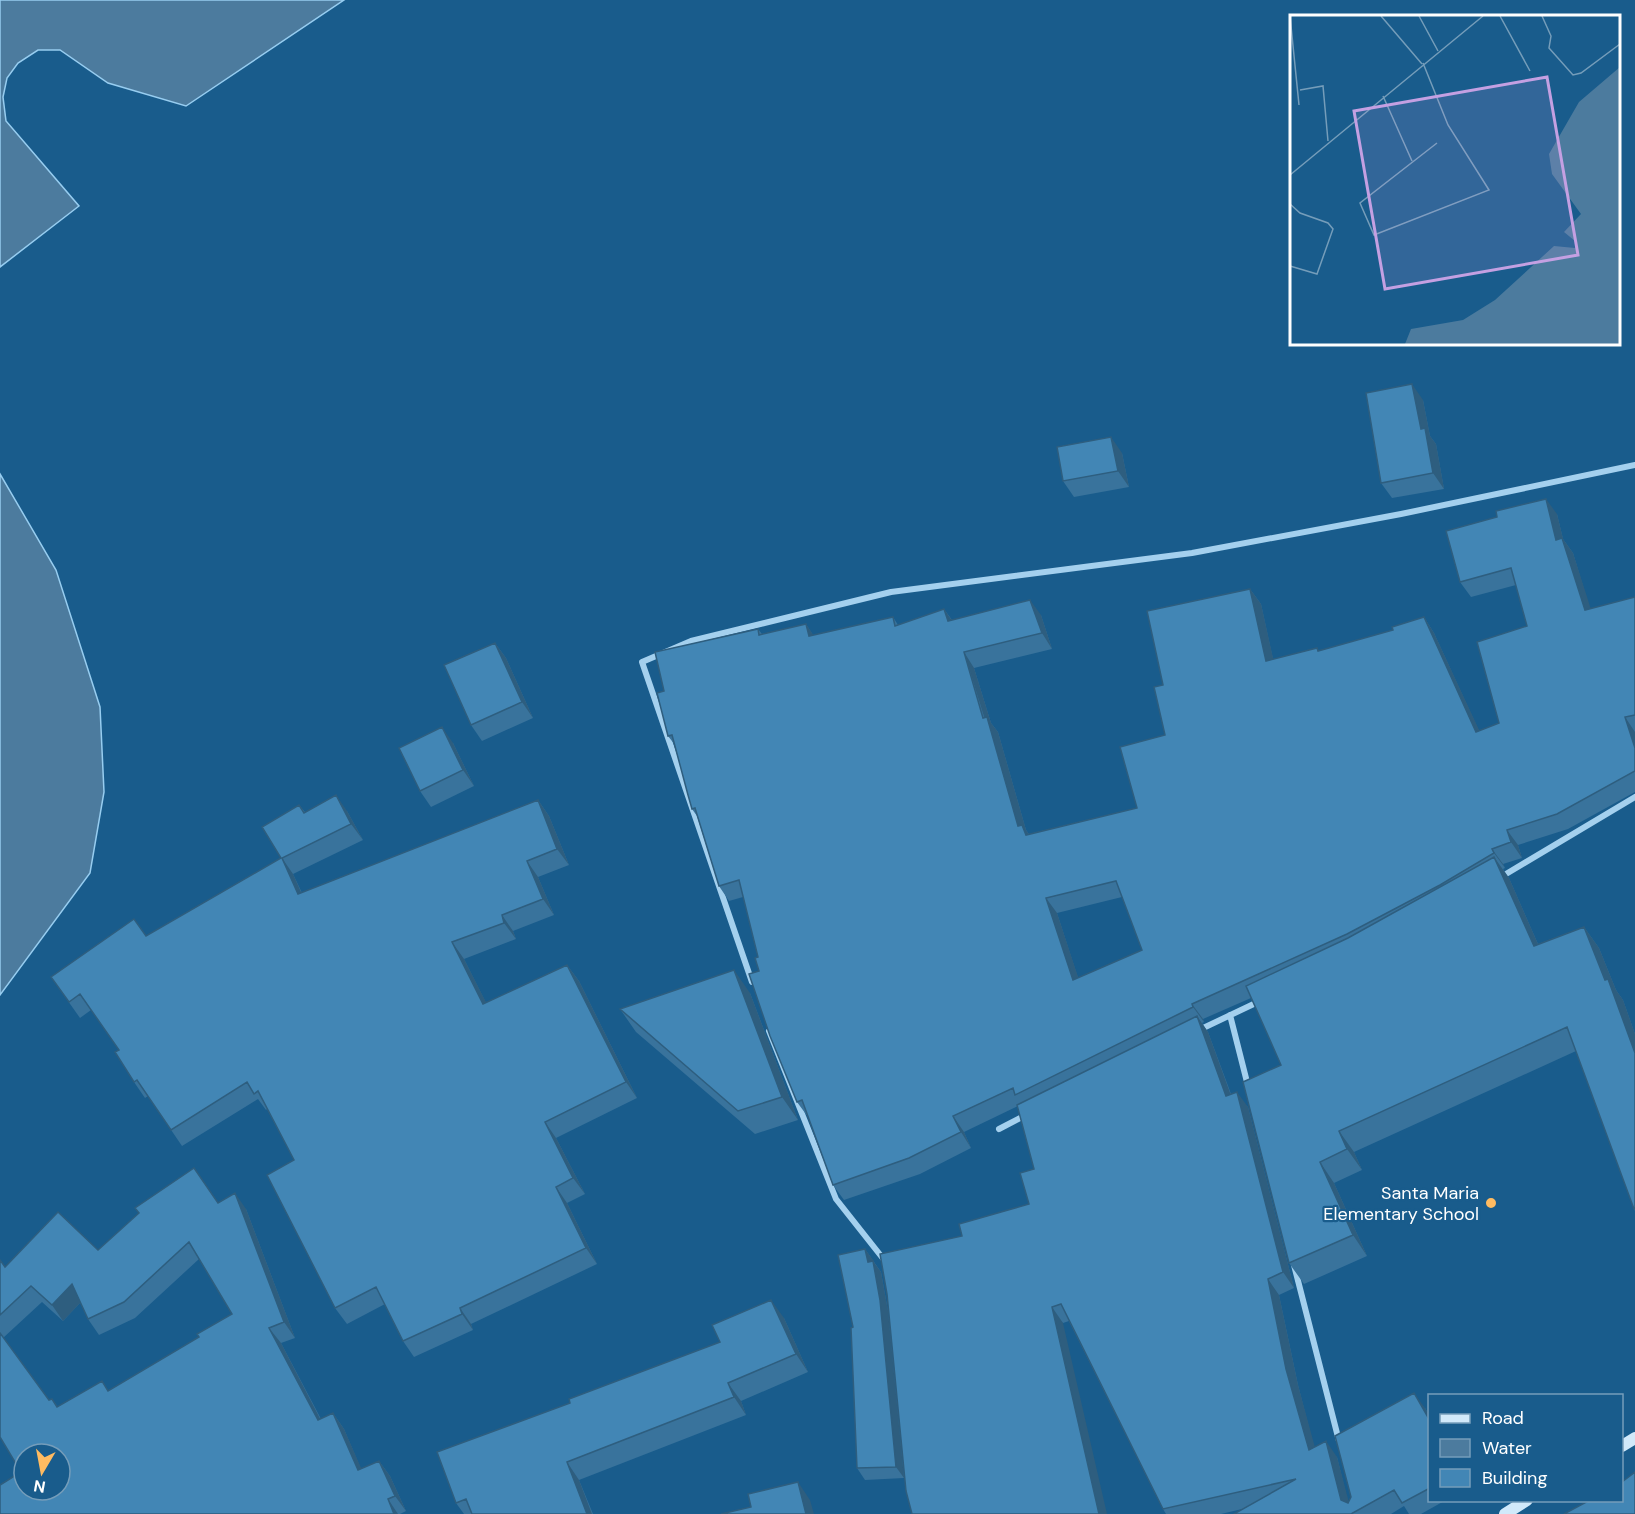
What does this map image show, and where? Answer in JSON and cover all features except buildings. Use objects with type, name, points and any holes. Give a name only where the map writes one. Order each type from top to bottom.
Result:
[{"type":"main road","points":[[1505,1514],[1524,1502]]},
{"type":"street","points":[[753,986],[642,662],[691,640],[891,592],[1192,553],[1401,514],[1635,465]]},
{"type":"street","points":[[1493,881],[1635,797]]},
{"type":"street","points":[[1188,1035],[1262,1000]]},
{"type":"street","points":[[1230,1015],[1251,1096]]},
{"type":"street","points":[[765,1019],[836,1199],[884,1258],[886,1268]]},
{"type":"street","points":[[999,1129],[1030,1113]]},
{"type":"street","points":[[1292,1258],[1340,1444]]},
{"type":"water","points":[[0,0],[344,0],[186,106],[108,83],[60,50],[38,50],[18,63],[7,78],[3,97],[6,121],[79,206],[0,267]]},
{"type":"water","points":[[0,474],[56,570],[100,707],[104,792],[90,873],[0,995]]},
{"type":"place","name":"Santa Maria Elementary School","points":[[1491,1203]]}]
